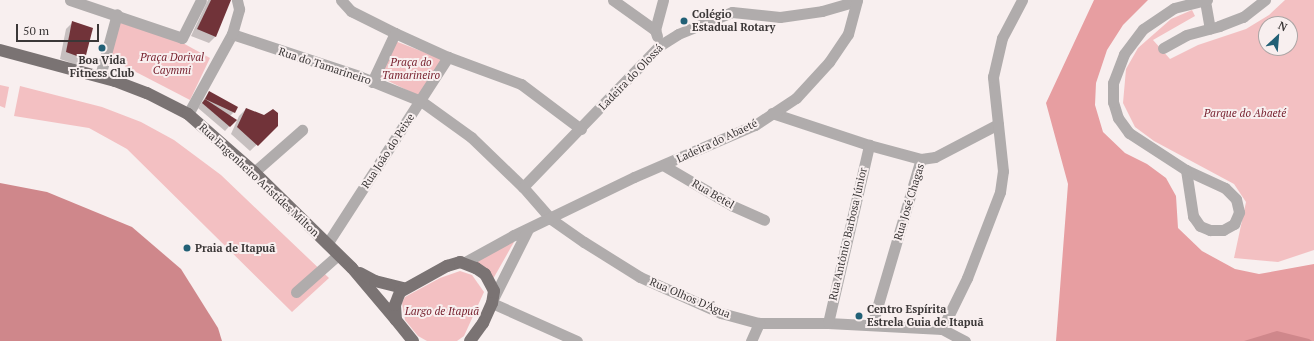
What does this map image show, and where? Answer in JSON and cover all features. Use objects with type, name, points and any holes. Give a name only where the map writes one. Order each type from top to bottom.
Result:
[{"type":"main road","name":"Rua Engenheiro Aristides Milton","points":[[0,50],[100,76],[147,93],[188,114],[254,172],[352,268],[413,341]]},
{"type":"main road","points":[[396,320],[396,301],[404,288],[454,263],[465,262],[485,274],[492,283],[493,300],[471,341]]},
{"type":"main road","name":"Rua Engenheiro Aristides Milton","points":[[352,268],[375,281],[404,288]]},
{"type":"street","points":[[70,0],[83,2],[182,38],[201,0]]},
{"type":"street","points":[[188,114],[232,34],[239,8],[237,0]]},
{"type":"street","points":[[341,0],[351,11],[395,33],[448,57],[522,84],[581,129]]},
{"type":"street","points":[[613,0],[655,30]]},
{"type":"street","points":[[659,46],[655,30],[663,0]]},
{"type":"street","name":"Ladeira do Olossá","points":[[523,187],[581,129],[659,46],[678,34],[732,12],[790,16],[857,0]]},
{"type":"street","name":"Ladeira do Abaeté","points":[[465,262],[528,229],[664,165],[742,131],[796,98],[829,62],[848,34],[857,0]]},
{"type":"street","points":[[964,341],[942,328],[966,278],[1000,192],[1003,170],[993,92],[996,56],[1002,38],[1022,0]]},
{"type":"street","points":[[1163,48],[1186,35],[1210,29],[1243,17],[1264,0]]},
{"type":"street","points":[[1186,170],[1193,216],[1200,226],[1210,230],[1223,230],[1234,224],[1239,212],[1236,199],[1225,188],[1186,170],[1129,132],[1118,118],[1113,102],[1113,83],[1124,54],[1144,29],[1174,8],[1206,1],[1210,29]]},
{"type":"street","points":[[100,76],[117,14]]},
{"type":"street","points":[[372,82],[395,33]]},
{"type":"street","name":"Rua do Tamarineiro","points":[[232,34],[372,82],[421,102],[471,137],[523,187],[551,219]]},
{"type":"street","name":"Rua João do Peixe","points":[[327,244],[421,102],[448,57]]},
{"type":"street","points":[[772,113],[869,145],[920,159]]},
{"type":"street","name":"Rua José Chagas","points":[[872,325],[920,159],[935,157],[998,124]]},
{"type":"street","points":[[254,172],[302,130]]},
{"type":"street","name":"Rua Antônio Barbosa Júnior","points":[[828,323],[869,145]]},
{"type":"street","name":"Rua Betel","points":[[664,165],[733,206],[764,220]]},
{"type":"street","name":"Rua Olhos D'Água","points":[[551,219],[640,277],[721,313],[759,323],[828,323],[942,328]]},
{"type":"street","points":[[528,229],[493,300],[577,341]]},
{"type":"street","points":[[296,292],[338,255]]},
{"type":"street","points":[[751,341],[759,323]]},
{"type":"green space","name":"Parque do Abaeté","points":[[1285,0],[1314,0],[1314,250],[1278,262],[1234,258],[1246,202],[1234,184],[1154,141],[1135,127],[1123,103],[1126,69],[1138,48],[1171,19],[1192,10],[1195,16],[1153,40],[1170,59],[1198,45],[1246,29],[1258,22],[1258,56],[1298,56],[1298,16],[1267,16]]},
{"type":"green space","name":"Praça Dorival Caymmi","points":[[118,22],[181,42],[210,58],[190,100],[107,57]]},
{"type":"green space","name":"Praça do Tamarineiro","points":[[395,41],[442,59],[419,96],[380,77]]},
{"type":"green space","points":[[0,85],[9,87],[5,108],[0,106]]},
{"type":"green space","points":[[20,86],[102,107],[141,122],[174,140],[221,175],[329,278],[292,312],[127,149],[89,128],[14,116]]},
{"type":"green space","name":"Largo de Itapuã","points":[[512,240],[514,242],[493,279],[473,261]]},
{"type":"green space","name":"Largo de Itapuã","points":[[460,271],[472,275],[484,292],[464,336],[457,341],[427,341],[418,336],[405,320],[402,303],[405,297],[440,278]]},
{"type":"shaded area","points":[[1094,0],[1148,0],[1123,25],[1107,50],[1096,83],[1095,105],[1103,132],[1125,153],[1147,164],[1166,178],[1176,196],[1178,228],[1202,251],[1235,269],[1259,274],[1314,264],[1314,341],[1056,341],[1068,184],[1046,103]]},
{"type":"shaded area","points":[[0,183],[47,192],[132,227],[181,269],[218,328],[222,341],[0,341]]},
{"type":"shaded area","points":[[1277,331],[1309,339],[1312,341],[1244,341]]},
{"type":"building","points":[[211,0],[231,0],[216,37],[197,29]]},
{"type":"building","points":[[72,21],[93,28],[85,59],[66,52]]},
{"type":"building","points":[[209,91],[238,107],[235,113],[205,99]]},
{"type":"building","points":[[205,99],[237,120],[230,127],[202,103]]},
{"type":"building","points":[[246,108],[264,115],[273,109],[278,113],[278,126],[258,146],[237,127]]},
{"type":"place","name":"Colégio Estadual Rotary","points":[[684,21]]},
{"type":"place","name":"Boa Vida Fitness Club","points":[[102,48]]},
{"type":"place","name":"Praia de Itapuã","points":[[187,248]]},
{"type":"place","name":"Centro Espírita Estrela Guia de Itapuã","points":[[859,316]]}]
